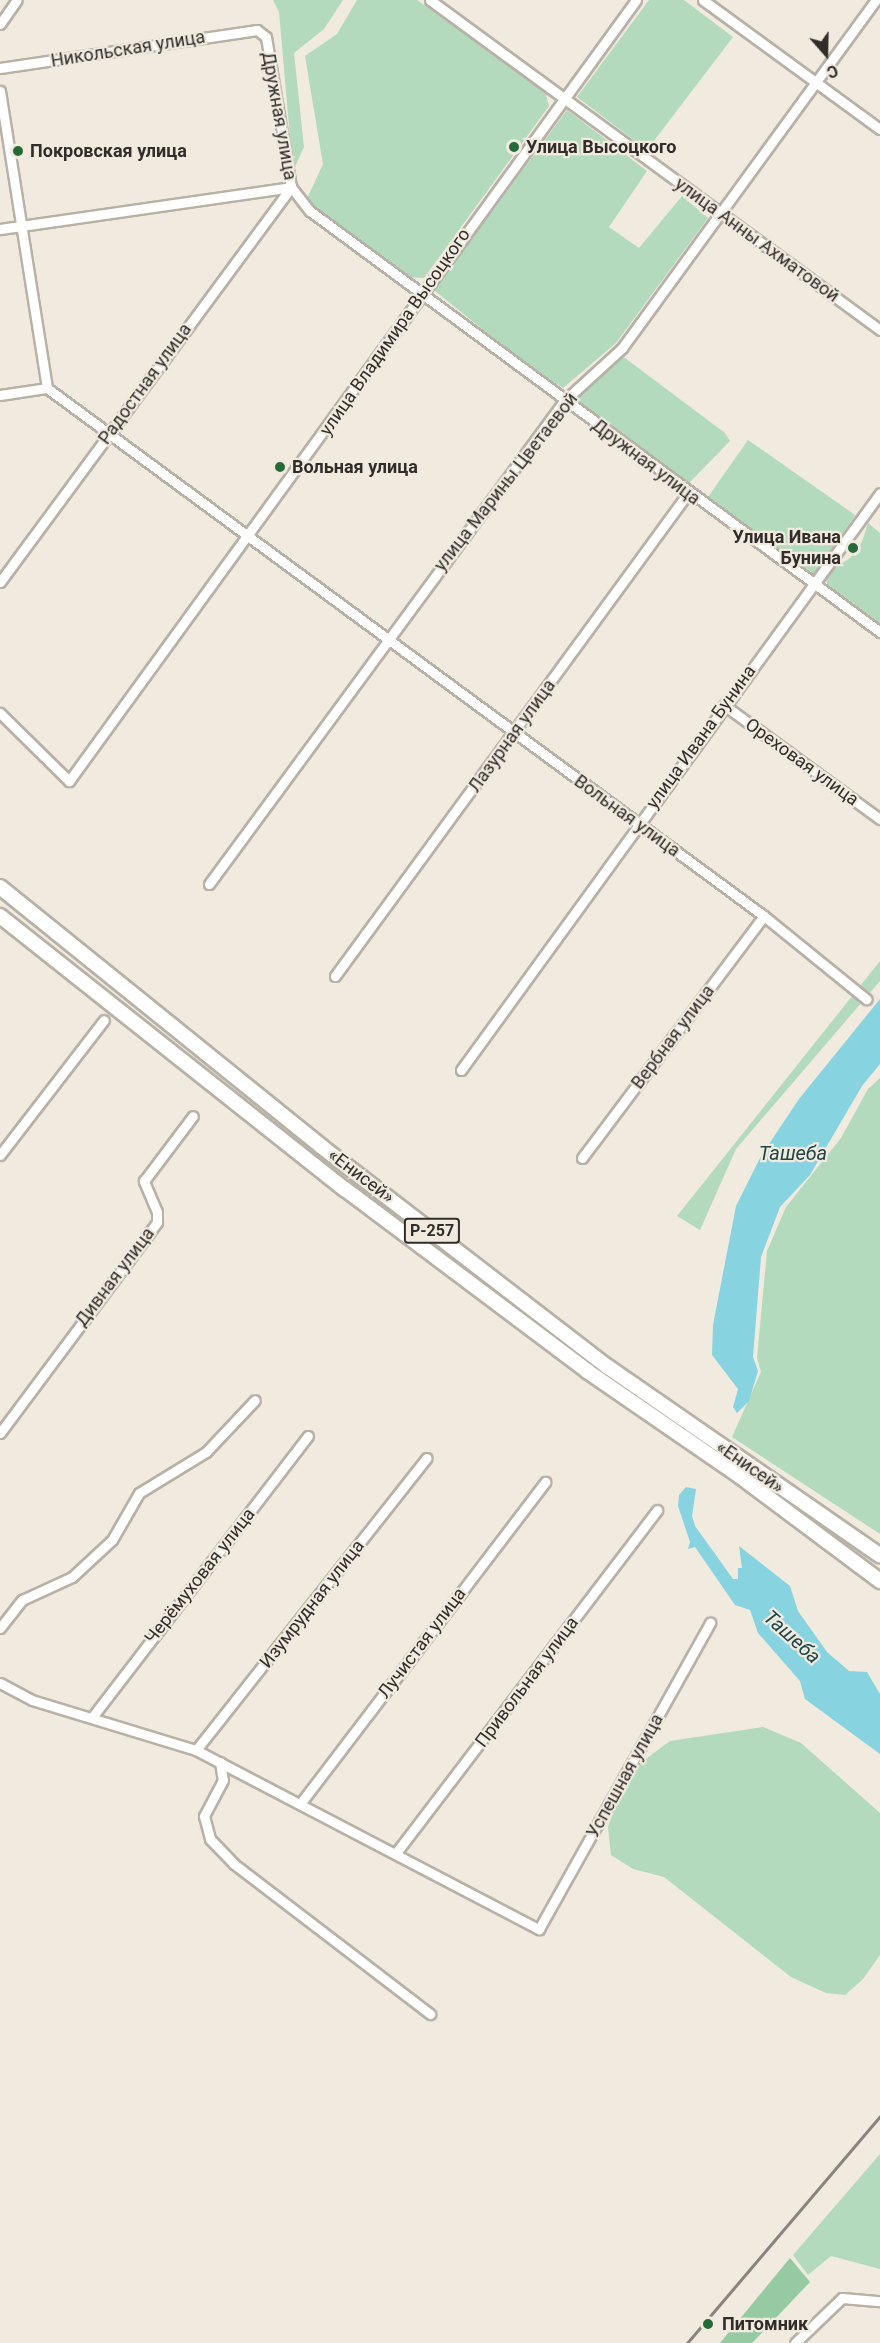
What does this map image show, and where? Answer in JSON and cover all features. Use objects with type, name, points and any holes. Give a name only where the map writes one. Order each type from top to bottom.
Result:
[{"type":"highway","name":"«Енисей»","points":[[0,887],[322,1147],[608,1367],[880,1555]]},
{"type":"highway","name":"«Енисей»","points":[[0,916],[354,1196],[587,1371],[741,1477],[880,1581]]},
{"type":"street","points":[[0,24],[17,0]]},
{"type":"street","name":"улица Анны Ахматовой","points":[[430,0],[880,330]]},
{"type":"street","name":"улица Владимира Высоцкого","points":[[0,713],[69,781],[248,538],[421,294],[636,0]]},
{"type":"street","points":[[703,0],[880,129]]},
{"type":"street","name":"улица Марины Цветаевой","points":[[208,884],[386,638],[564,401],[622,348],[876,0]]},
{"type":"street","name":"Никольская улица","points":[[0,68],[257,30]]},
{"type":"street","name":"Дружная улица","points":[[257,30],[266,37],[291,187],[325,225],[880,632]]},
{"type":"street","points":[[0,91],[47,388],[0,395]]},
{"type":"street","points":[[0,229],[291,187]]},
{"type":"street","name":"Радостная улица","points":[[0,582],[291,187]]},
{"type":"street","name":"Вольная улица","points":[[47,388],[764,916],[866,999]]},
{"type":"street","name":"Лазурная улица","points":[[335,976],[688,493]]},
{"type":"street","name":"улица Ивана Бунина","points":[[461,1070],[812,583],[880,493]]},
{"type":"street","name":"Ореховая улица","points":[[724,705],[880,819]]},
{"type":"street","name":"Вербная улица","points":[[582,1158],[764,916]]},
{"type":"street","points":[[0,1155],[104,1020]]},
{"type":"street","name":"Дивная улица","points":[[0,1433],[157,1221],[144,1181],[193,1116]]},
{"type":"street","points":[[0,1628],[22,1600],[72,1577],[112,1540],[139,1493],[206,1452],[255,1400]]},
{"type":"street","name":"Черёмуховая улица","points":[[93,1716],[308,1436]]},
{"type":"street","name":"Изумрудная улица","points":[[196,1750],[427,1458]]},
{"type":"street","name":"Лучистая улица","points":[[300,1804],[545,1482]]},
{"type":"street","name":"Привольная улица","points":[[396,1853],[657,1510]]},
{"type":"street","name":"Успешная улица","points":[[396,1853],[539,1929],[710,1623]]},
{"type":"street","points":[[0,1683],[32,1700],[93,1716],[196,1750],[396,1853]]},
{"type":"street","points":[[220,1762],[223,1780],[204,1816],[210,1839],[234,1864],[430,2014]]},
{"type":"street","points":[[795,2343],[842,2298],[880,2301]]},
{"type":"green space","points":[[273,0],[343,0],[324,29],[294,53],[304,147],[293,171],[279,12]]},
{"type":"green space","points":[[357,0],[417,0],[545,91],[549,106],[424,278],[403,277],[306,201],[323,164],[305,56],[337,34]]},
{"type":"green space","points":[[649,0],[684,0],[733,37],[647,150],[577,97]]},
{"type":"green space","points":[[567,110],[647,171],[609,227],[639,248],[682,196],[708,218],[616,343],[563,388],[519,359],[434,290]]},
{"type":"green space","points":[[621,355],[725,433],[730,441],[687,485],[574,402]]},
{"type":"green space","points":[[748,440],[855,515],[814,574],[707,499]]},
{"type":"green space","points":[[868,523],[880,533],[880,623],[827,584],[825,574],[850,558],[862,542]]},
{"type":"green space","points":[[880,961],[880,981],[736,1149],[700,1230],[677,1216]]},
{"type":"green space","points":[[880,1078],[880,1534],[732,1437],[761,1372],[757,1358],[767,1251],[786,1207],[841,1138],[868,1089]]},
{"type":"green space","points":[[763,1727],[801,1743],[880,1813],[880,1955],[863,1979],[845,1995],[826,1993],[791,1977],[664,1877],[633,1869],[611,1855],[608,1827],[627,1773],[670,1741]]},
{"type":"green space","points":[[880,2154],[880,2269],[831,2256],[808,2275],[793,2255]]},
{"type":"green space","points":[[790,2258],[810,2282],[752,2343],[720,2343]]},
{"type":"water","name":"Ташеба","points":[[880,999],[880,1064],[862,1086],[810,1175],[780,1207],[761,1257],[753,1357],[758,1371],[749,1401],[737,1413],[733,1407],[738,1389],[712,1355],[713,1325],[736,1206],[761,1156],[799,1099]]},
{"type":"water","name":"Ташеба","points":[[686,1487],[696,1489],[692,1516],[695,1526],[733,1579],[738,1579],[738,1568],[742,1568],[739,1546],[790,1586],[798,1611],[827,1652],[849,1671],[867,1672],[880,1694],[880,1754],[805,1699],[800,1681],[758,1633],[750,1610],[735,1605],[695,1547],[688,1549],[690,1542],[678,1506],[679,1495]]},
{"type":"railway","points":[[687,2343],[880,2116]]},
{"type":"place","name":"Улица Высоцкого","points":[[514,147]]},
{"type":"place","name":"Покровская улица","points":[[18,151]]},
{"type":"place","name":"Вольная улица","points":[[280,467]]},
{"type":"place","name":"Улица Ивана Бунина","points":[[853,548]]},
{"type":"place","name":"Питомник","points":[[708,2324]]}]
